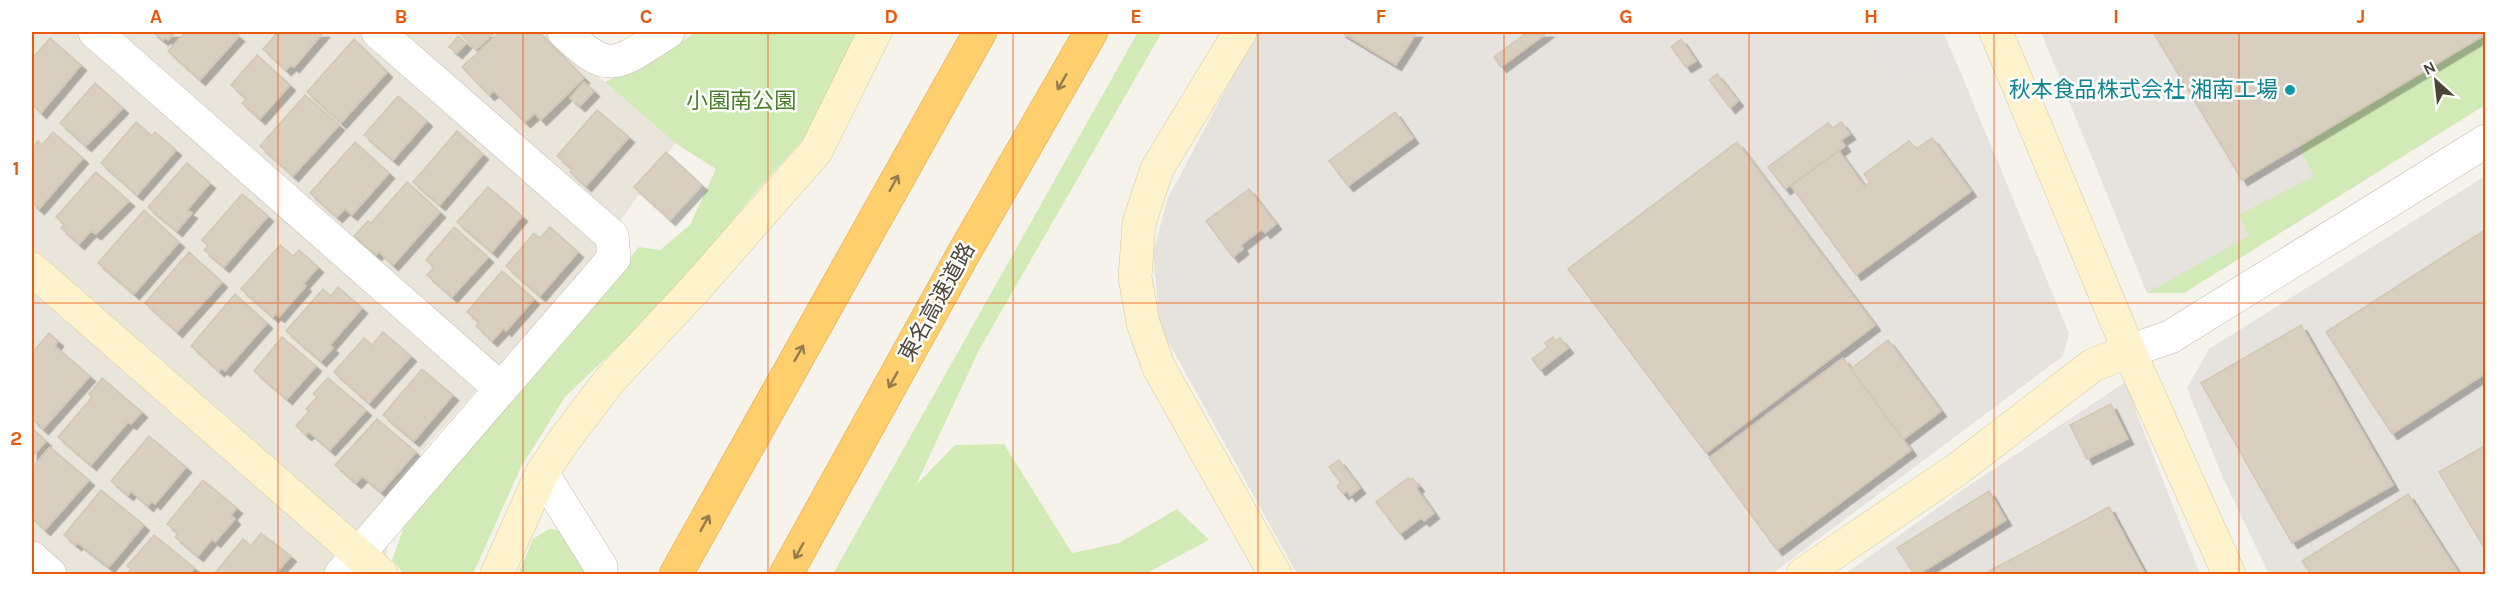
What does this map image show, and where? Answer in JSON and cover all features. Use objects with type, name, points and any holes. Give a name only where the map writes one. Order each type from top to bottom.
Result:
[{"type":"highway","points":[[676,574],[980,32]]},
{"type":"highway","name":"東名高速道路","points":[[786,574],[961,258],[1091,32]]},
{"type":"street","points":[[95,32],[501,389]]},
{"type":"street","points":[[32,269],[360,568],[501,389],[614,258],[612,236],[378,32]]},
{"type":"street","points":[[564,32],[595,58],[611,63],[632,55],[668,32]]},
{"type":"street","points":[[497,574],[542,473],[609,381],[695,289],[816,151],[875,32]]},
{"type":"street","points":[[1240,32],[1156,169],[1139,223],[1135,277],[1143,323],[1159,368],[1275,574]]},
{"type":"street","points":[[1996,32],[2129,351],[2229,574]]},
{"type":"street","points":[[1803,574],[1959,468],[2093,364],[2169,337],[2486,141]]},
{"type":"street","points":[[542,473],[601,567]]},
{"type":"street","points":[[32,558],[50,574]]},
{"type":"shaded area","points":[[32,32],[547,32],[675,143],[597,254],[389,489],[386,574],[32,574]]},
{"type":"shaded area","points":[[1256,32],[1872,32],[1887,76],[1957,64],[2069,333],[2063,356],[1772,574],[1297,574],[1160,327],[1153,255],[1167,200]]},
{"type":"shaded area","points":[[1872,32],[1943,32],[1957,64],[1887,76]]},
{"type":"shaded area","points":[[2041,32],[2485,32],[2485,105],[2184,293],[2147,293]]},
{"type":"shaded area","points":[[2485,176],[2485,574],[2269,574],[2223,478],[2187,388],[2209,349]]},
{"type":"shaded area","points":[[2127,381],[2137,414],[2200,574],[1845,574],[1971,484]]},
{"type":"green space","name":"小園南公園","points":[[696,32],[858,32],[807,135],[755,193],[667,300],[565,397],[521,467],[473,574],[404,574],[392,560],[404,527],[639,247],[660,250],[690,225],[716,169],[675,143],[605,82],[665,53]]},
{"type":"green space","points":[[1138,32],[1162,32],[979,350],[916,485],[955,445],[1004,444],[1072,553],[1119,543],[1177,509],[1209,540],[1145,574],[833,574]]},
{"type":"green space","points":[[2485,34],[2485,105],[2184,293],[2147,293],[2249,236],[2239,215],[2314,176],[2298,146]]},
{"type":"green space","points":[[549,529],[565,530],[589,574],[518,574],[533,539]]},
{"type":"building","points":[[153,32],[176,32],[168,40],[165,37],[163,40]]},
{"type":"building","points":[[186,32],[234,32],[239,36],[200,80],[168,51]]},
{"type":"building","points":[[278,32],[324,32],[294,67],[291,65],[286,70],[263,49]]},
{"type":"building","points":[[463,32],[495,32],[476,50],[461,34]]},
{"type":"building","points":[[500,32],[539,32],[584,78],[541,120],[535,113],[525,122],[494,91],[489,95],[462,67]]},
{"type":"building","points":[[1341,32],[1417,32],[1396,65]]},
{"type":"building","points":[[1528,32],[1548,32],[1501,67],[1494,57]]},
{"type":"building","name":"秋本食品株式会社 湘南工場","points":[[2153,32],[2486,32],[2486,34],[2242,180]]},
{"type":"building","points":[[458,36],[466,43],[457,53],[449,47]]},
{"type":"building","points":[[50,38],[81,65],[41,113],[32,104],[32,59]]},
{"type":"building","points":[[354,39],[387,72],[341,123],[307,92]]},
{"type":"building","points":[[1681,39],[1696,61],[1686,67],[1671,47]]},
{"type":"building","points":[[257,55],[290,85],[260,119],[242,103],[247,99],[231,85]]},
{"type":"building","points":[[1717,74],[1738,101],[1730,108],[1709,80]]},
{"type":"building","points":[[584,82],[594,91],[580,106],[570,98]]},
{"type":"building","points":[[95,83],[123,108],[86,146],[60,123]]},
{"type":"building","points":[[305,95],[339,125],[293,176],[260,146]]},
{"type":"building","points":[[398,96],[427,121],[393,160],[364,135]]},
{"type":"building","points":[[597,110],[629,137],[586,186],[557,156]]},
{"type":"building","points":[[1395,112],[1413,138],[1348,186],[1329,161]]},
{"type":"building","points":[[136,122],[152,136],[155,132],[176,150],[137,195],[101,163]]},
{"type":"building","points":[[1841,122],[1850,134],[1841,140],[1845,146],[1785,189],[1768,167],[1828,123],[1833,128]]},
{"type":"building","points":[[457,131],[483,154],[440,205],[413,182]]},
{"type":"building","points":[[53,132],[83,158],[39,209],[32,203],[32,149],[38,141],[42,145]]},
{"type":"building","points":[[1932,138],[1971,191],[1856,275],[1791,186],[1839,151],[1865,187],[1870,182],[1864,174],[1909,141],[1916,149]]},
{"type":"building","points":[[355,142],[389,173],[352,215],[345,209],[337,217],[310,193]]},
{"type":"building","points":[[1737,142],[1875,325],[1706,453],[1568,269]]},
{"type":"building","points":[[666,152],[702,185],[670,220],[634,187]]},
{"type":"building","points":[[187,163],[210,183],[187,210],[192,213],[177,231],[148,207]]},
{"type":"building","points":[[96,172],[129,201],[96,234],[91,231],[79,244],[61,228],[64,224],[56,217]]},
{"type":"building","points":[[407,182],[440,212],[393,265],[379,252],[376,255],[354,236],[368,221],[371,223]]},
{"type":"building","points":[[488,187],[522,216],[492,252],[457,222]]},
{"type":"building","points":[[1249,189],[1276,224],[1265,233],[1262,229],[1241,245],[1243,249],[1233,257],[1206,221]]},
{"type":"building","points":[[242,194],[268,216],[224,267],[204,250],[208,246],[202,240]]},
{"type":"building","points":[[144,210],[179,242],[134,294],[98,263]]},
{"type":"building","points":[[454,227],[488,257],[452,297],[427,275],[434,267],[426,260]]},
{"type":"building","points":[[550,227],[578,252],[540,296],[506,266],[534,233],[540,238]]},
{"type":"building","points":[[2486,229],[2486,373],[2392,434],[2326,332]]},
{"type":"building","points":[[280,245],[293,256],[299,250],[318,267],[303,284],[306,286],[279,317],[276,314],[273,317],[241,289]]},
{"type":"building","points":[[189,252],[222,282],[177,332],[145,303]]},
{"type":"building","points":[[502,271],[534,299],[506,331],[504,328],[492,341],[476,326],[479,322],[467,312]]},
{"type":"building","points":[[338,287],[362,308],[330,345],[333,348],[321,361],[286,331],[323,289],[331,296]]},
{"type":"building","points":[[235,294],[267,323],[225,371],[222,368],[219,371],[191,346]]},
{"type":"building","points":[[2301,325],[2393,485],[2292,543],[2201,383]]},
{"type":"building","points":[[383,332],[411,356],[369,403],[334,372],[364,338],[372,345]]},
{"type":"building","points":[[49,333],[58,341],[55,346],[90,376],[43,429],[32,419],[32,353]]},
{"type":"building","points":[[282,337],[316,366],[287,399],[254,371]]},
{"type":"building","points":[[1553,337],[1556,341],[1560,338],[1568,348],[1540,370],[1532,359],[1548,347],[1545,343]]},
{"type":"building","points":[[1888,340],[1941,411],[1900,442],[1847,372]]},
{"type":"building","points":[[1843,358],[1911,450],[1777,550],[1709,458]]},
{"type":"building","points":[[422,369],[453,395],[414,441],[383,415]]},
{"type":"building","points":[[102,378],[142,412],[131,424],[128,422],[91,465],[58,437],[92,397],[89,394]]},
{"type":"building","points":[[328,378],[366,410],[330,450],[309,432],[306,435],[296,426],[309,411],[306,409],[317,397],[313,394]]},
{"type":"building","points":[[2111,404],[2128,439],[2087,459],[2070,425]]},
{"type":"building","points":[[377,419],[416,452],[381,492],[362,476],[356,483],[335,465]]},
{"type":"building","points":[[32,428],[46,441],[32,457]]},
{"type":"building","points":[[149,436],[186,467],[155,504],[152,501],[148,506],[131,491],[128,495],[111,481]]},
{"type":"building","points":[[2486,445],[2486,551],[2439,472]]},
{"type":"building","points":[[50,447],[89,480],[45,530],[32,518],[32,468]]},
{"type":"building","points":[[1339,460],[1360,488],[1350,496],[1347,491],[1343,494],[1337,486],[1341,483],[1329,467]]},
{"type":"building","points":[[1408,478],[1409,480],[1412,478],[1419,486],[1416,488],[1434,513],[1424,521],[1421,518],[1400,534],[1376,502]]},
{"type":"building","points":[[203,480],[237,508],[231,515],[235,519],[215,542],[212,539],[198,556],[175,537],[178,533],[167,524]]},
{"type":"building","points":[[101,490],[144,525],[109,567],[64,535]]},
{"type":"building","points":[[1989,491],[2006,520],[1919,574],[1914,574],[1897,548]]},
{"type":"building","points":[[2408,494],[2459,574],[2311,574],[2302,561]]},
{"type":"building","points":[[2109,507],[2145,574],[1984,574]]},
{"type":"building","points":[[261,533],[291,556],[275,574],[214,574],[243,539],[251,546]]},
{"type":"building","points":[[154,535],[195,568],[189,574],[127,574],[131,569],[127,566]]},
{"type":"place","name":"秋本食品株式会社 湘南工場","points":[[2290,90]]}]
